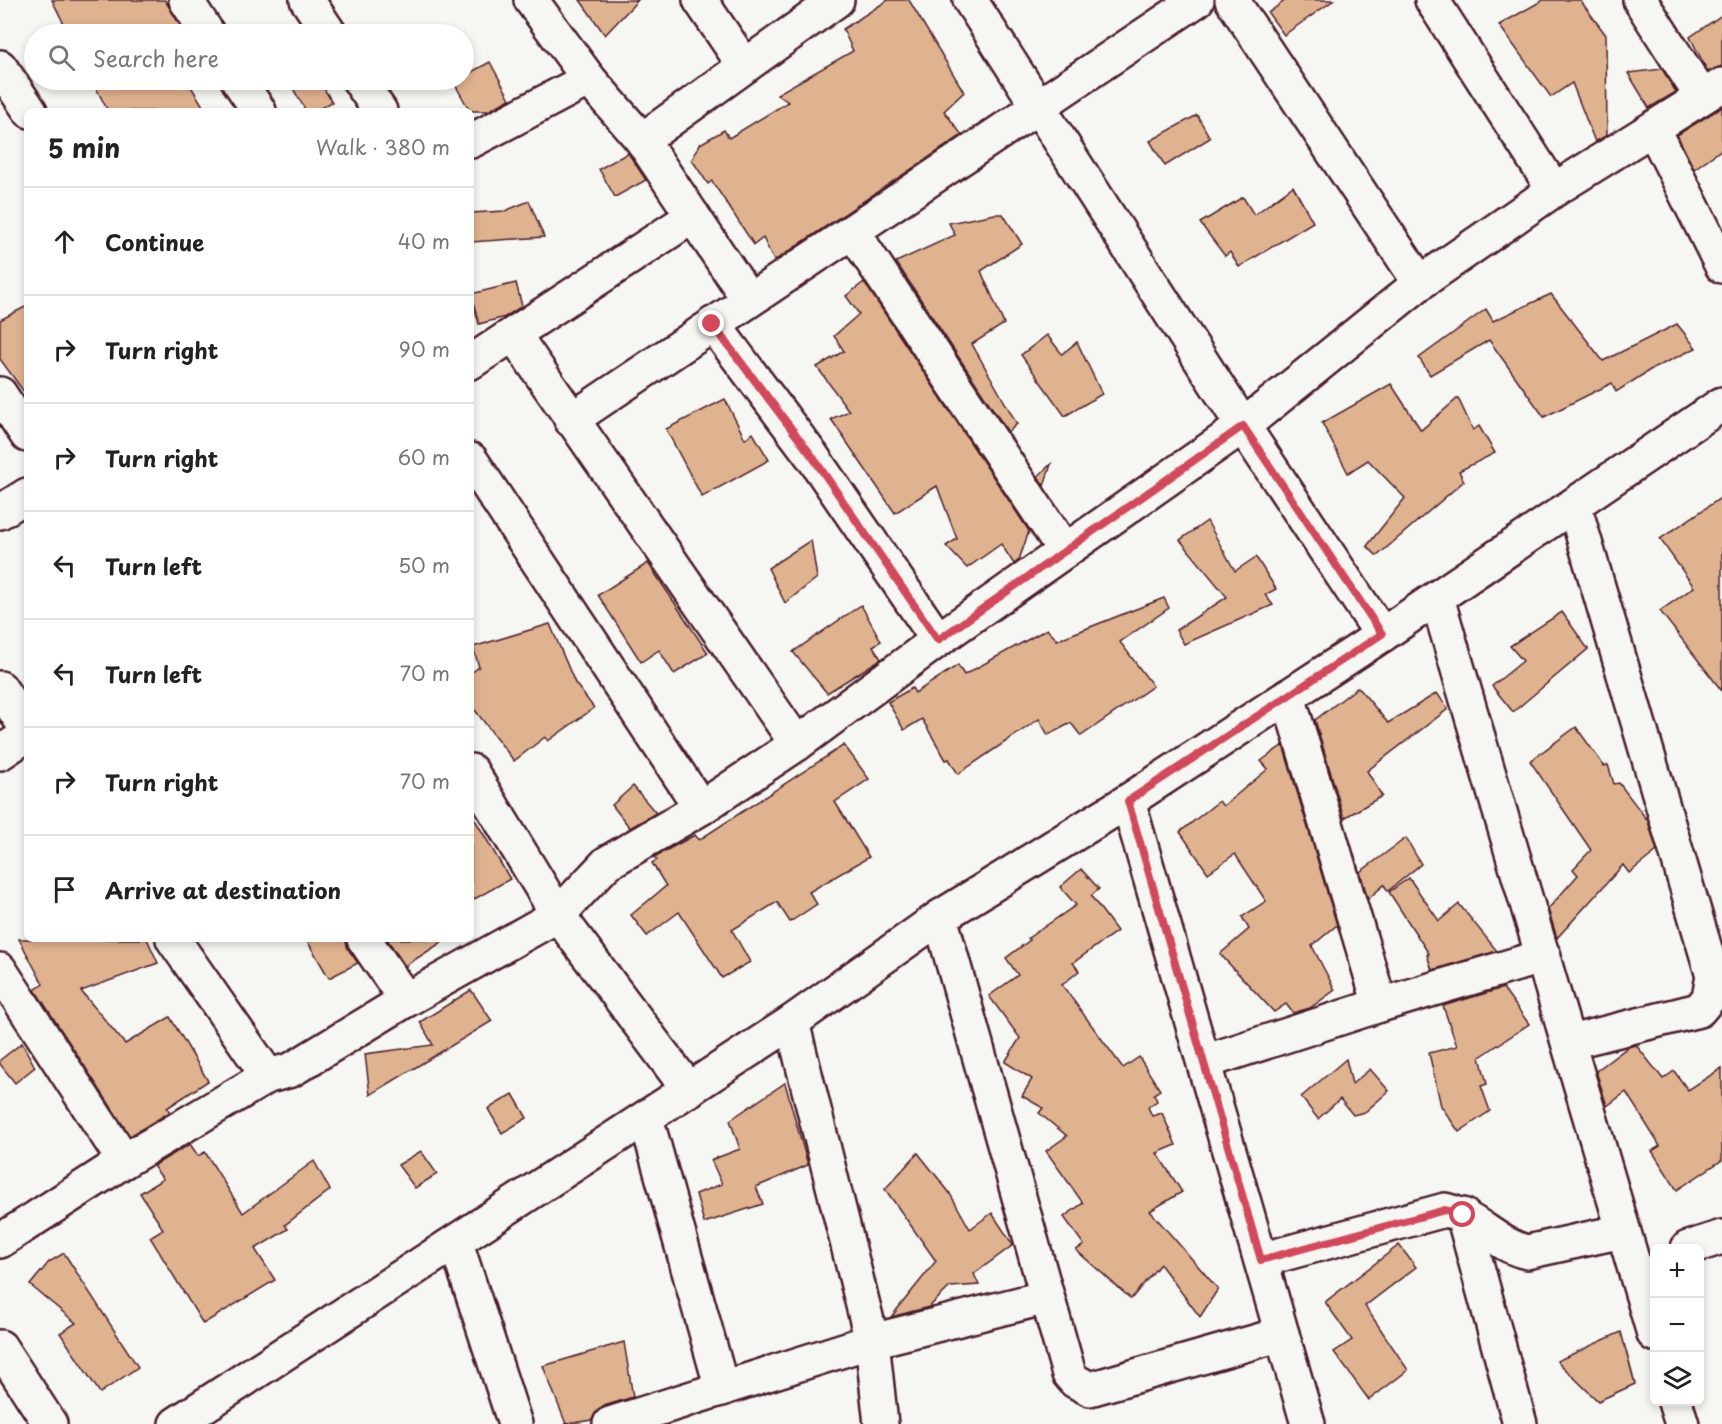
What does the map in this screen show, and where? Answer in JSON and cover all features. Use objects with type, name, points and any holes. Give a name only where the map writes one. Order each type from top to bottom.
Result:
[{"type":"street","points":[[186,0],[202,24]]},
{"type":"street","points":[[307,0],[323,24]]},
{"type":"street","points":[[531,0],[589,78],[642,140],[749,300]]},
{"type":"street","points":[[700,0],[744,65]]},
{"type":"street","points":[[642,140],[837,0]]},
{"type":"street","points":[[970,0],[1243,426],[1382,634]]},
{"type":"street","points":[[571,420],[1197,0]]},
{"type":"street","points":[[1232,0],[1420,283]]},
{"type":"street","points":[[1432,0],[1554,190]]},
{"type":"street","points":[[0,1240],[124,1161],[268,1076],[291,1070],[406,1000],[558,915],[607,863],[701,808],[797,744],[1064,550],[1243,426],[1420,283],[1554,190],[1654,130],[1712,91],[1640,0]]},
{"type":"street","points":[[0,67],[28,108]]},
{"type":"street","points":[[474,139],[589,78]]},
{"type":"street","points":[[245,90],[257,108]]},
{"type":"street","points":[[366,90],[378,108]]},
{"type":"street","points":[[1654,130],[1722,266]]},
{"type":"street","points":[[474,360],[693,216]]},
{"type":"street","points":[[853,232],[1064,550]]},
{"type":"street","points":[[712,324],[812,456],[938,640]]},
{"type":"street","points":[[514,335],[797,744]]},
{"type":"street","points":[[0,394],[24,430]]},
{"type":"street","points":[[177,1424],[792,1022],[940,918],[1128,801],[1437,598],[1722,404]]},
{"type":"street","points":[[474,464],[701,808]]},
{"type":"street","points":[[0,512],[24,497]]},
{"type":"street","points":[[1570,1042],[1710,1015],[1709,998],[1713,976],[1574,505]]},
{"type":"street","points":[[1437,598],[1570,1042],[1623,1231],[1644,1263],[1650,1306]]},
{"type":"street","points":[[0,688],[24,724]]},
{"type":"street","points":[[1288,696],[1380,1005]]},
{"type":"street","points":[[0,753],[24,737]]},
{"type":"street","points":[[474,776],[558,915],[689,1090]]},
{"type":"street","points":[[1128,801],[1308,1424]]},
{"type":"street","points":[[940,918],[1069,1374],[1075,1381],[1090,1389],[1282,1334]]},
{"type":"street","points":[[175,942],[268,1076]]},
{"type":"street","points":[[366,942],[406,1000]]},
{"type":"street","points":[[1204,1062],[1380,1005],[1544,956]]},
{"type":"street","points":[[0,970],[124,1161]]},
{"type":"street","points":[[792,1022],[872,1341],[881,1424]]},
{"type":"street","points":[[646,1118],[722,1389]]},
{"type":"street","points":[[1261,1260],[1445,1210],[1463,1215],[1513,1249],[1527,1252],[1623,1231]]},
{"type":"street","points":[[1463,1215],[1520,1424]]},
{"type":"street","points":[[1700,1244],[1722,1237]]},
{"type":"street","points":[[456,1243],[515,1424]]},
{"type":"street","points":[[610,1424],[872,1341],[1047,1298]]},
{"type":"street","points":[[0,1347],[50,1424]]},
{"type":"street","points":[[1677,1406],[1682,1424]]},
{"type":"building","points":[[52,0],[165,0],[179,24],[64,24]]},
{"type":"building","points":[[580,0],[638,0],[605,35]]},
{"type":"building","points":[[888,0],[909,0],[964,92],[944,111],[962,135],[774,261],[763,238],[754,245],[712,181],[708,184],[692,160],[700,144],[724,130],[729,138],[788,102],[777,94],[853,51],[843,29]]},
{"type":"building","points":[[1286,0],[1334,0],[1284,35],[1268,13]]},
{"type":"building","points":[[1543,0],[1580,0],[1606,35],[1607,135],[1595,142],[1572,83],[1551,97],[1499,25]]},
{"type":"building","points":[[1722,15],[1722,66],[1708,72],[1690,37]]},
{"type":"building","points":[[490,62],[510,99],[488,111],[474,111],[474,108],[468,108],[458,90],[474,90],[474,71]]},
{"type":"building","points":[[1662,69],[1676,92],[1649,108],[1628,73]]},
{"type":"building","points":[[97,90],[193,90],[204,108],[106,108]]},
{"type":"building","points":[[294,90],[325,90],[332,102],[321,108],[304,108]]},
{"type":"building","points":[[1722,107],[1722,149],[1694,169],[1677,135]]},
{"type":"building","points":[[1197,115],[1210,138],[1165,166],[1150,141]]},
{"type":"building","points":[[628,153],[646,180],[615,197],[599,169]]},
{"type":"building","points":[[1293,186],[1313,222],[1239,267],[1230,252],[1225,256],[1200,223],[1243,197],[1254,215]]},
{"type":"building","points":[[529,201],[544,237],[474,242],[474,213],[505,211]]},
{"type":"building","points":[[1003,214],[1022,244],[981,271],[1004,324],[972,344],[1017,424],[1008,432],[896,262],[955,235],[949,223]]},
{"type":"building","points":[[864,282],[1029,531],[1019,560],[1014,564],[1001,544],[967,568],[946,546],[957,539],[937,486],[895,513],[831,419],[849,411],[817,367],[844,351],[834,336],[859,314],[846,296]]},
{"type":"building","points":[[516,283],[522,306],[505,317],[479,324],[474,305],[474,293]]},
{"type":"building","points":[[1551,294],[1603,361],[1677,324],[1696,348],[1650,370],[1616,392],[1612,383],[1544,417],[1489,340],[1430,375],[1419,358],[1486,309],[1493,321]]},
{"type":"building","points":[[24,308],[24,392],[0,359],[0,320]]},
{"type":"building","points":[[1047,335],[1062,354],[1077,342],[1102,394],[1065,416],[1021,355]]},
{"type":"building","points":[[1391,384],[1421,430],[1458,398],[1473,430],[1479,426],[1495,453],[1459,471],[1464,481],[1377,556],[1367,546],[1405,498],[1368,460],[1348,473],[1322,423]]},
{"type":"building","points":[[725,399],[745,439],[753,433],[769,460],[702,497],[666,429]]},
{"type":"building","points":[[1051,464],[1044,486],[1038,476]]},
{"type":"building","points":[[1722,497],[1722,691],[1660,611],[1694,587],[1660,539]]},
{"type":"building","points":[[1207,521],[1235,571],[1256,557],[1276,589],[1265,595],[1273,605],[1184,644],[1176,630],[1227,597],[1180,540]]},
{"type":"building","points":[[811,540],[817,578],[785,603],[768,568]]},
{"type":"building","points":[[648,563],[708,653],[674,674],[659,650],[641,662],[598,595]]},
{"type":"building","points":[[1164,598],[1169,608],[1120,642],[1153,686],[1081,736],[1071,723],[1048,735],[1039,719],[958,774],[949,759],[946,760],[922,719],[904,730],[888,702],[912,688],[915,693],[958,665],[964,675],[1047,629],[1057,640]]},
{"type":"building","points":[[861,605],[881,641],[873,646],[881,659],[827,693],[793,652]]},
{"type":"building","points":[[1562,612],[1588,649],[1513,712],[1492,686],[1523,661],[1510,646]]},
{"type":"building","points":[[550,624],[575,683],[594,708],[548,741],[545,737],[514,761],[474,709],[474,671],[479,667],[474,647]]},
{"type":"building","points":[[1358,687],[1388,723],[1437,693],[1448,709],[1367,771],[1382,796],[1344,818],[1315,720]]},
{"type":"building","points":[[1576,727],[1604,766],[1608,765],[1614,784],[1619,783],[1648,821],[1657,851],[1629,873],[1623,865],[1557,938],[1548,909],[1578,875],[1573,869],[1591,850],[1530,761]]},
{"type":"building","points":[[844,745],[869,779],[835,802],[869,857],[809,892],[817,904],[790,922],[777,902],[732,930],[750,962],[722,978],[679,912],[647,936],[631,915],[666,886],[652,863],[657,860],[654,857],[695,835],[699,840]]},
{"type":"building","points":[[1283,745],[1337,925],[1312,946],[1335,990],[1310,1008],[1293,1013],[1286,1004],[1274,1012],[1220,954],[1249,929],[1242,917],[1266,901],[1235,854],[1208,873],[1180,832],[1219,801],[1223,806],[1268,769],[1261,761]]},
{"type":"building","points":[[633,786],[656,813],[630,828],[612,805]]},
{"type":"building","points":[[474,818],[510,879],[474,899]]},
{"type":"building","points":[[1406,838],[1421,864],[1388,891],[1384,885],[1368,899],[1360,872]]},
{"type":"building","points":[[1081,869],[1099,889],[1091,896],[1117,931],[1073,963],[1079,971],[1062,985],[1123,1068],[1139,1057],[1160,1090],[1154,1094],[1157,1101],[1148,1107],[1152,1116],[1162,1113],[1176,1145],[1157,1153],[1182,1192],[1150,1211],[1218,1289],[1200,1317],[1160,1264],[1131,1299],[1076,1250],[1084,1245],[1064,1217],[1083,1203],[1046,1151],[1067,1136],[1039,1113],[1043,1108],[1022,1096],[1032,1079],[1005,1062],[1020,1038],[989,996],[1018,975],[1006,958],[1030,940],[1028,938],[1076,905],[1060,887]]},
{"type":"building","points":[[1409,878],[1439,921],[1459,904],[1497,951],[1432,970],[1427,955],[1429,954],[1389,892]]},
{"type":"building","points":[[19,939],[24,939],[24,942],[148,942],[158,963],[81,991],[125,1044],[170,1017],[208,1081],[167,1108],[170,1112],[130,1136],[35,990],[43,984]]},
{"type":"building","points":[[308,942],[347,942],[348,949],[358,963],[329,978]]},
{"type":"building","points":[[389,942],[442,942],[405,966]]},
{"type":"building","points":[[1503,988],[1529,1024],[1480,1057],[1487,1084],[1481,1086],[1490,1111],[1459,1132],[1441,1106],[1429,1053],[1457,1046],[1443,1006]]},
{"type":"building","points":[[471,990],[492,1021],[370,1095],[365,1054],[433,1045],[420,1022]]},
{"type":"building","points":[[22,1043],[35,1067],[15,1083],[0,1064],[0,1060]]},
{"type":"building","points":[[1636,1045],[1663,1079],[1674,1071],[1688,1090],[1722,1068],[1722,1160],[1677,1190],[1652,1151],[1660,1146],[1626,1092],[1607,1106],[1596,1071],[1628,1047]]},
{"type":"building","points":[[1346,1059],[1352,1084],[1370,1069],[1389,1091],[1365,1112],[1353,1115],[1340,1099],[1318,1119],[1301,1097]]},
{"type":"building","points":[[785,1083],[808,1165],[756,1187],[763,1204],[704,1223],[696,1194],[722,1184],[711,1160],[740,1149],[730,1120]]},
{"type":"building","points":[[513,1094],[527,1118],[502,1133],[488,1109]]},
{"type":"building","points":[[190,1144],[198,1156],[205,1152],[243,1213],[314,1161],[330,1190],[285,1225],[288,1229],[255,1249],[275,1280],[203,1324],[150,1237],[163,1229],[140,1193],[163,1179],[153,1166]]},
{"type":"building","points":[[421,1151],[437,1174],[415,1188],[398,1165]]},
{"type":"building","points":[[918,1153],[949,1192],[970,1229],[992,1213],[1013,1245],[974,1274],[979,1285],[950,1287],[929,1307],[891,1317],[936,1261],[885,1189]]},
{"type":"building","points":[[1399,1245],[1416,1267],[1365,1306],[1408,1370],[1369,1400],[1334,1352],[1352,1340],[1325,1302]]},
{"type":"building","points":[[64,1253],[138,1367],[100,1393],[60,1333],[76,1323],[30,1285],[49,1262]]},
{"type":"building","points":[[1621,1332],[1635,1384],[1598,1401],[1557,1361]]},
{"type":"building","points":[[624,1342],[633,1397],[604,1406],[596,1412],[592,1420],[566,1424],[543,1366]]},
{"type":"route","points":[[712,324],[812,456],[938,640],[1243,426],[1382,634],[1128,801],[1261,1260],[1445,1210],[1463,1215]]}]
